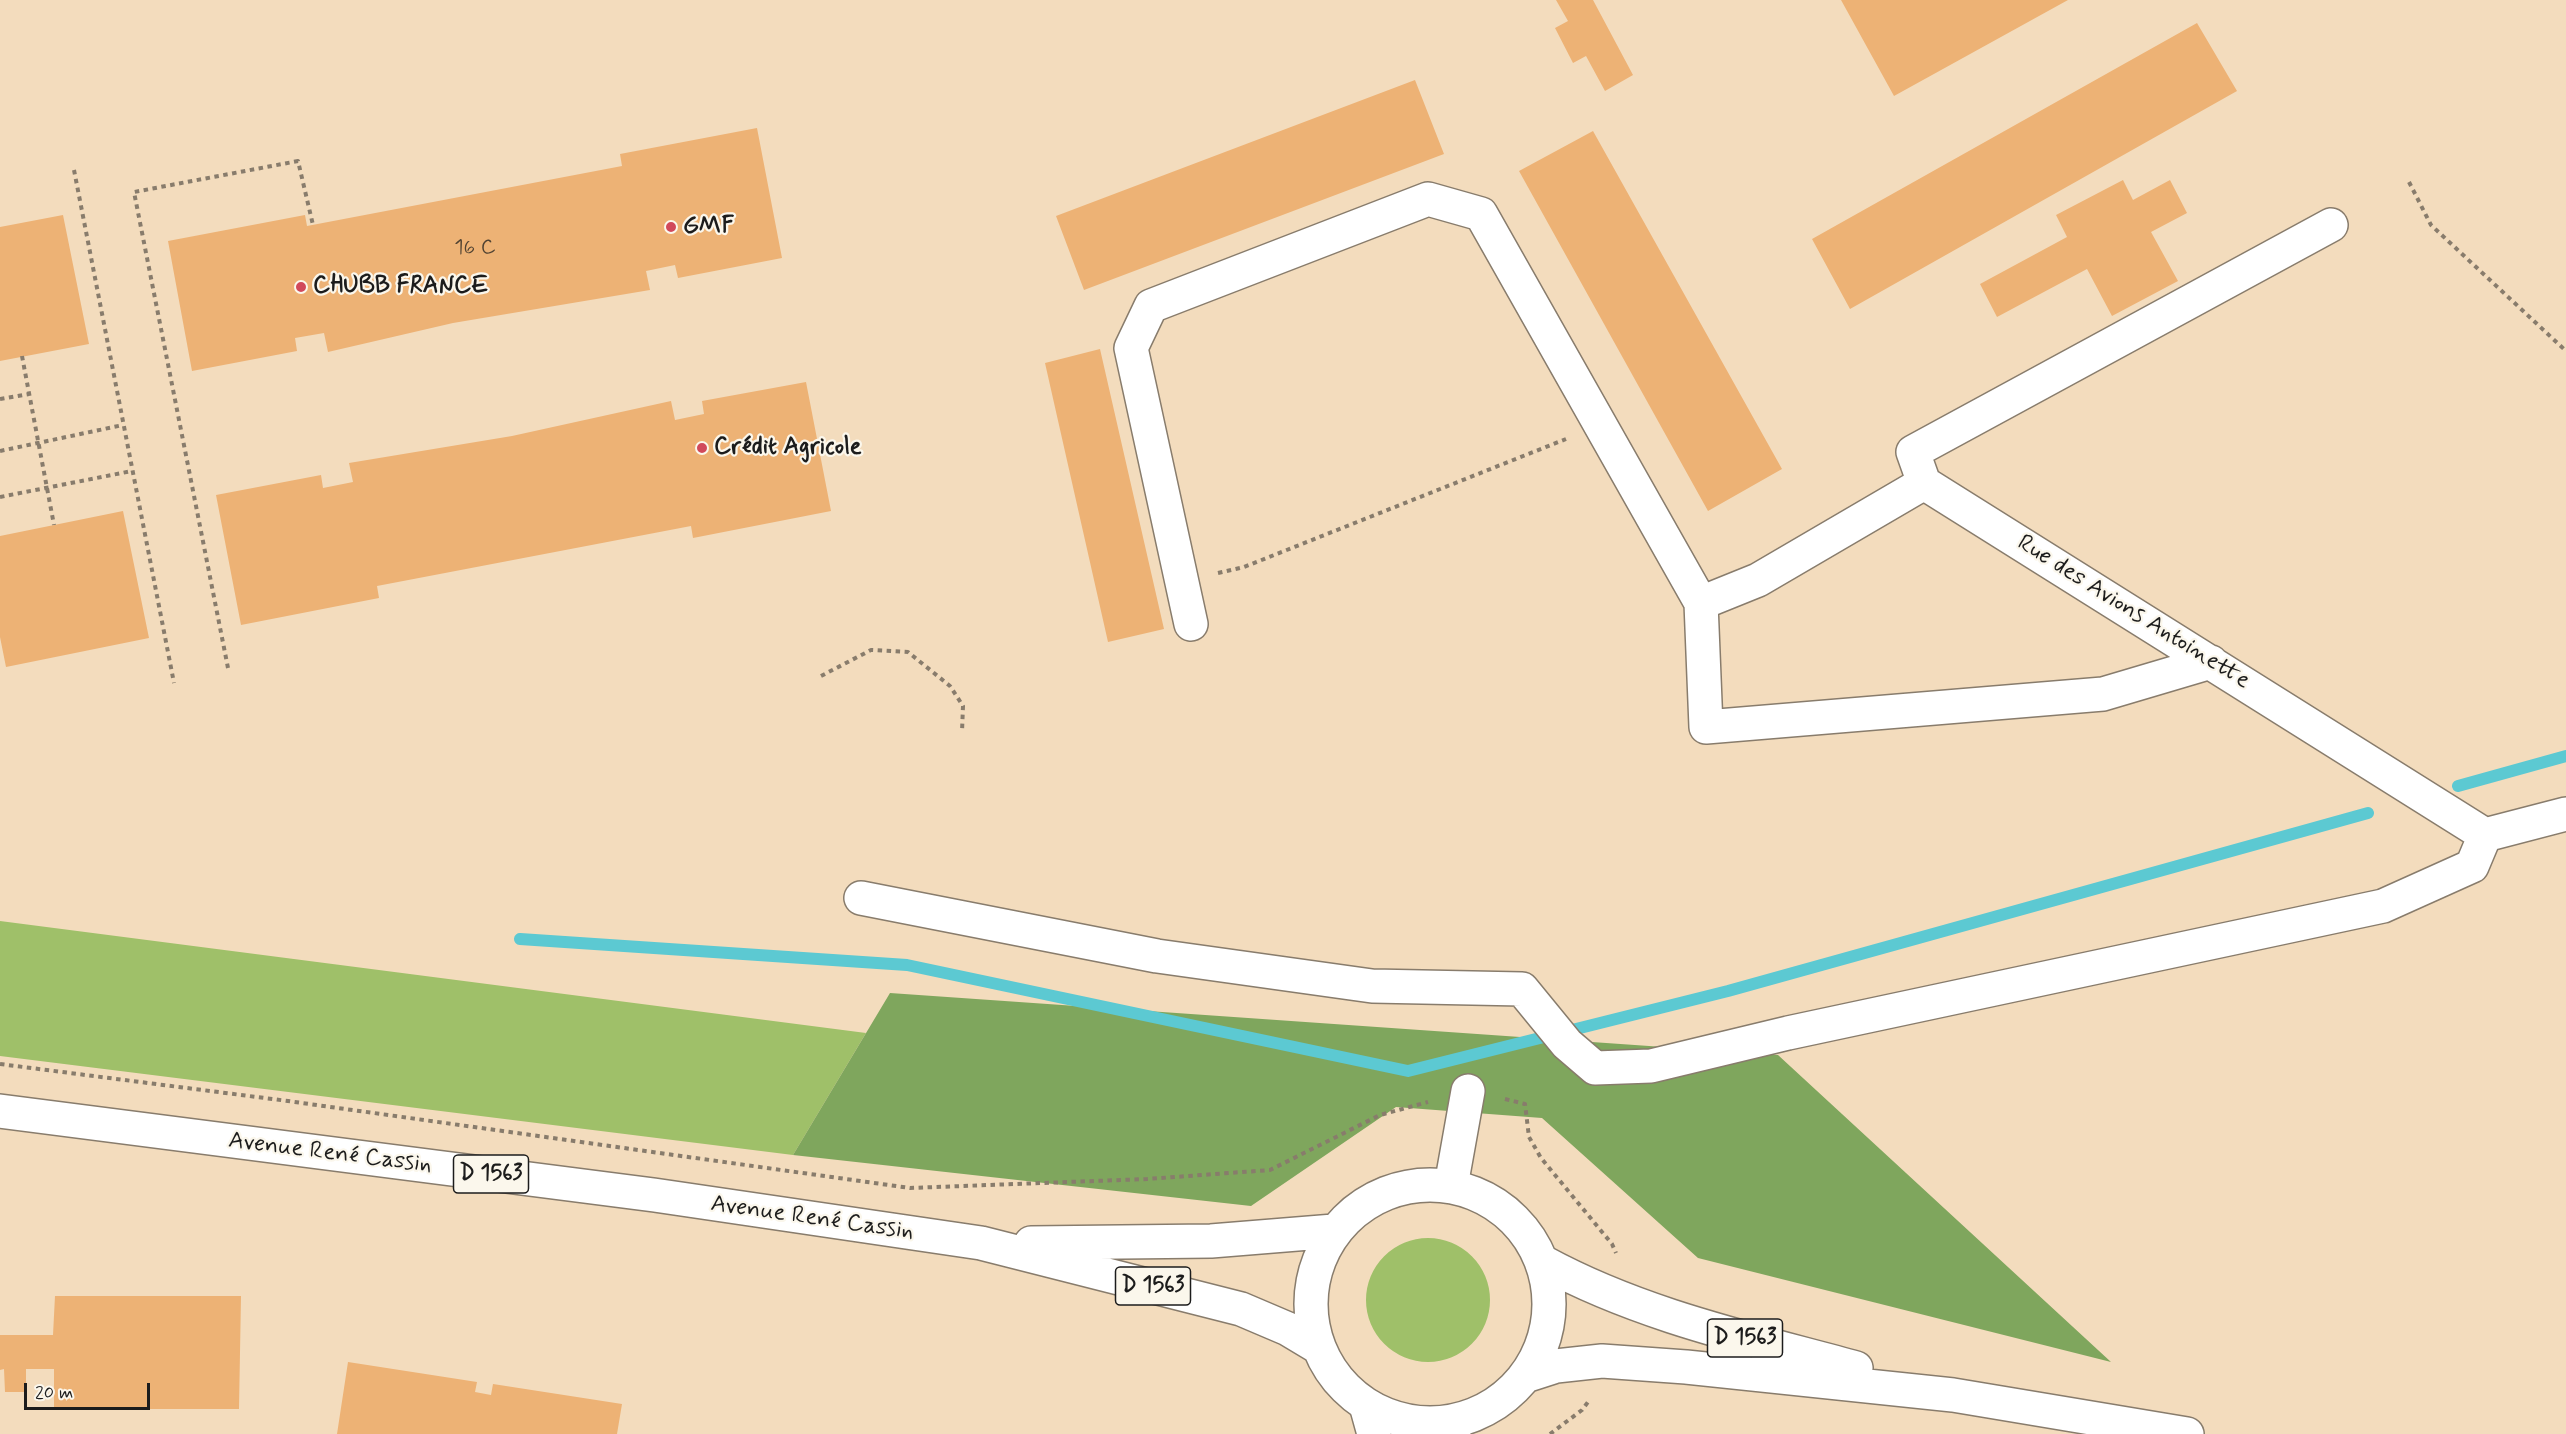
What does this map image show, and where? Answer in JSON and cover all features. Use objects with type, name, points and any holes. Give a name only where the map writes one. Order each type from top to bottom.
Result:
[{"type":"main road","points":[[1191,624],[1131,348],[1151,306],[1428,199],[1481,214],[1701,603],[1706,727],[2103,694],[2211,662]]},
{"type":"main road","points":[[1701,603],[1758,580],[1924,483],[1912,452],[2331,225]]},
{"type":"main road","name":"Rue des Avions Antoinette","points":[[1924,483],[2485,835]]},
{"type":"main road","points":[[861,898],[1157,956],[1361,985],[1522,989],[1567,1044],[1594,1068],[1652,1066],[1799,1030],[2383,906],[2472,866],[2485,835],[2566,814]]},
{"type":"main road","points":[[1451,1186],[1468,1091]]},
{"type":"main road","name":"Avenue René Cassin","points":[[0,1111],[642,1194],[981,1243],[1241,1309],[1288,1329],[1318,1347]]},
{"type":"main road","points":[[1418,1185],[1451,1186],[1480,1196],[1507,1212],[1528,1235],[1543,1262],[1550,1301],[1544,1341],[1525,1376],[1507,1396],[1454,1427],[1396,1419],[1370,1420],[1330,1370],[1318,1347],[1310,1308],[1316,1268],[1334,1231],[1358,1209],[1386,1193],[1418,1185]]},
{"type":"main road","name":"Avenue René Cassin","points":[[981,1243],[1211,1241],[1334,1231]]},
{"type":"main road","name":"D 1563","points":[[1543,1262],[1613,1296],[1762,1343],[1953,1395]]},
{"type":"main road","name":"D 1563","points":[[1525,1376],[1556,1366],[1602,1361],[1686,1367],[1953,1395],[2187,1434]]},
{"type":"path","points":[[228,668],[134,192],[298,161],[313,225]]},
{"type":"path","points":[[74,170],[174,683]]},
{"type":"path","points":[[2409,182],[2431,225],[2566,351]]},
{"type":"path","points":[[22,356],[54,525]]},
{"type":"path","points":[[0,399],[29,394]]},
{"type":"path","points":[[0,450],[123,425]]},
{"type":"path","points":[[1182,582],[1244,567],[1600,425]]},
{"type":"path","points":[[0,497],[132,471]]},
{"type":"path","points":[[821,676],[871,650],[908,652],[950,686],[963,706],[962,732]]},
{"type":"path","points":[[0,1064],[288,1101],[910,1188],[1147,1179],[1270,1170],[1380,1115],[1468,1091]]},
{"type":"path","points":[[1525,1104],[1529,1137],[1541,1158],[1612,1244],[1619,1259],[1613,1296]]},
{"type":"green space","points":[[0,921],[866,1033],[793,1155],[0,1056]]},
{"type":"green space","points":[[890,993],[1778,1055],[2111,1362],[1698,1258],[1542,1118],[1396,1107],[1251,1206],[793,1155]]},
{"type":"green space","points":[[1428,1238],[1452,1243],[1472,1256],[1485,1276],[1490,1300],[1485,1324],[1472,1344],[1452,1357],[1428,1362],[1404,1357],[1384,1344],[1371,1324],[1366,1300],[1371,1276],[1384,1256],[1404,1243]]},
{"type":"building","points":[[1556,0],[1593,0],[1633,75],[1605,91],[1586,56],[1573,63],[1555,28],[1568,21]]},
{"type":"building","points":[[1841,0],[2068,0],[1894,96]]},
{"type":"building","points":[[2197,23],[2237,91],[1850,309],[1812,239]]},
{"type":"building","points":[[1415,80],[1444,154],[1084,290],[1056,216]]},
{"type":"building","points":[[757,128],[782,258],[678,278],[675,265],[646,271],[650,290],[453,323],[328,352],[324,333],[295,338],[297,351],[192,371],[168,241],[305,215],[307,226],[622,166],[620,154]]},
{"type":"building","points":[[1593,131],[1782,469],[1708,511],[1519,171]]},
{"type":"building","points":[[2123,180],[2133,200],[2170,180],[2187,213],[2151,232],[2178,281],[2112,316],[2087,269],[1997,317],[1980,284],[2067,237],[2056,215]]},
{"type":"building","points":[[63,215],[89,344],[0,361],[0,227]]},
{"type":"building","points":[[1100,349],[1164,629],[1108,642],[1045,363]]},
{"type":"building","points":[[806,382],[831,511],[693,538],[691,526],[377,586],[379,598],[241,625],[216,495],[321,475],[323,488],[353,482],[349,463],[512,436],[671,401],[675,420],[704,414],[702,401]]},
{"type":"building","points":[[123,511],[149,638],[6,667],[0,637],[0,536]]},
{"type":"building","points":[[55,1296],[241,1296],[239,1409],[54,1409],[54,1369],[26,1369],[26,1392],[5,1392],[4,1369],[0,1370],[0,1335],[53,1335]]},
{"type":"building","points":[[348,1362],[477,1382],[475,1392],[491,1395],[493,1384],[622,1404],[617,1434],[337,1434]]},
{"type":"waterway","points":[[2458,786],[2566,756]]},
{"type":"waterway","points":[[520,939],[907,965],[1408,1071],[1728,991],[2368,813]]},
{"type":"place","name":"GMF","points":[[671,227]]},
{"type":"place","name":"CHUBB FRANCE","points":[[301,287]]},
{"type":"place","name":"Crédit Agricole","points":[[702,448]]}]
